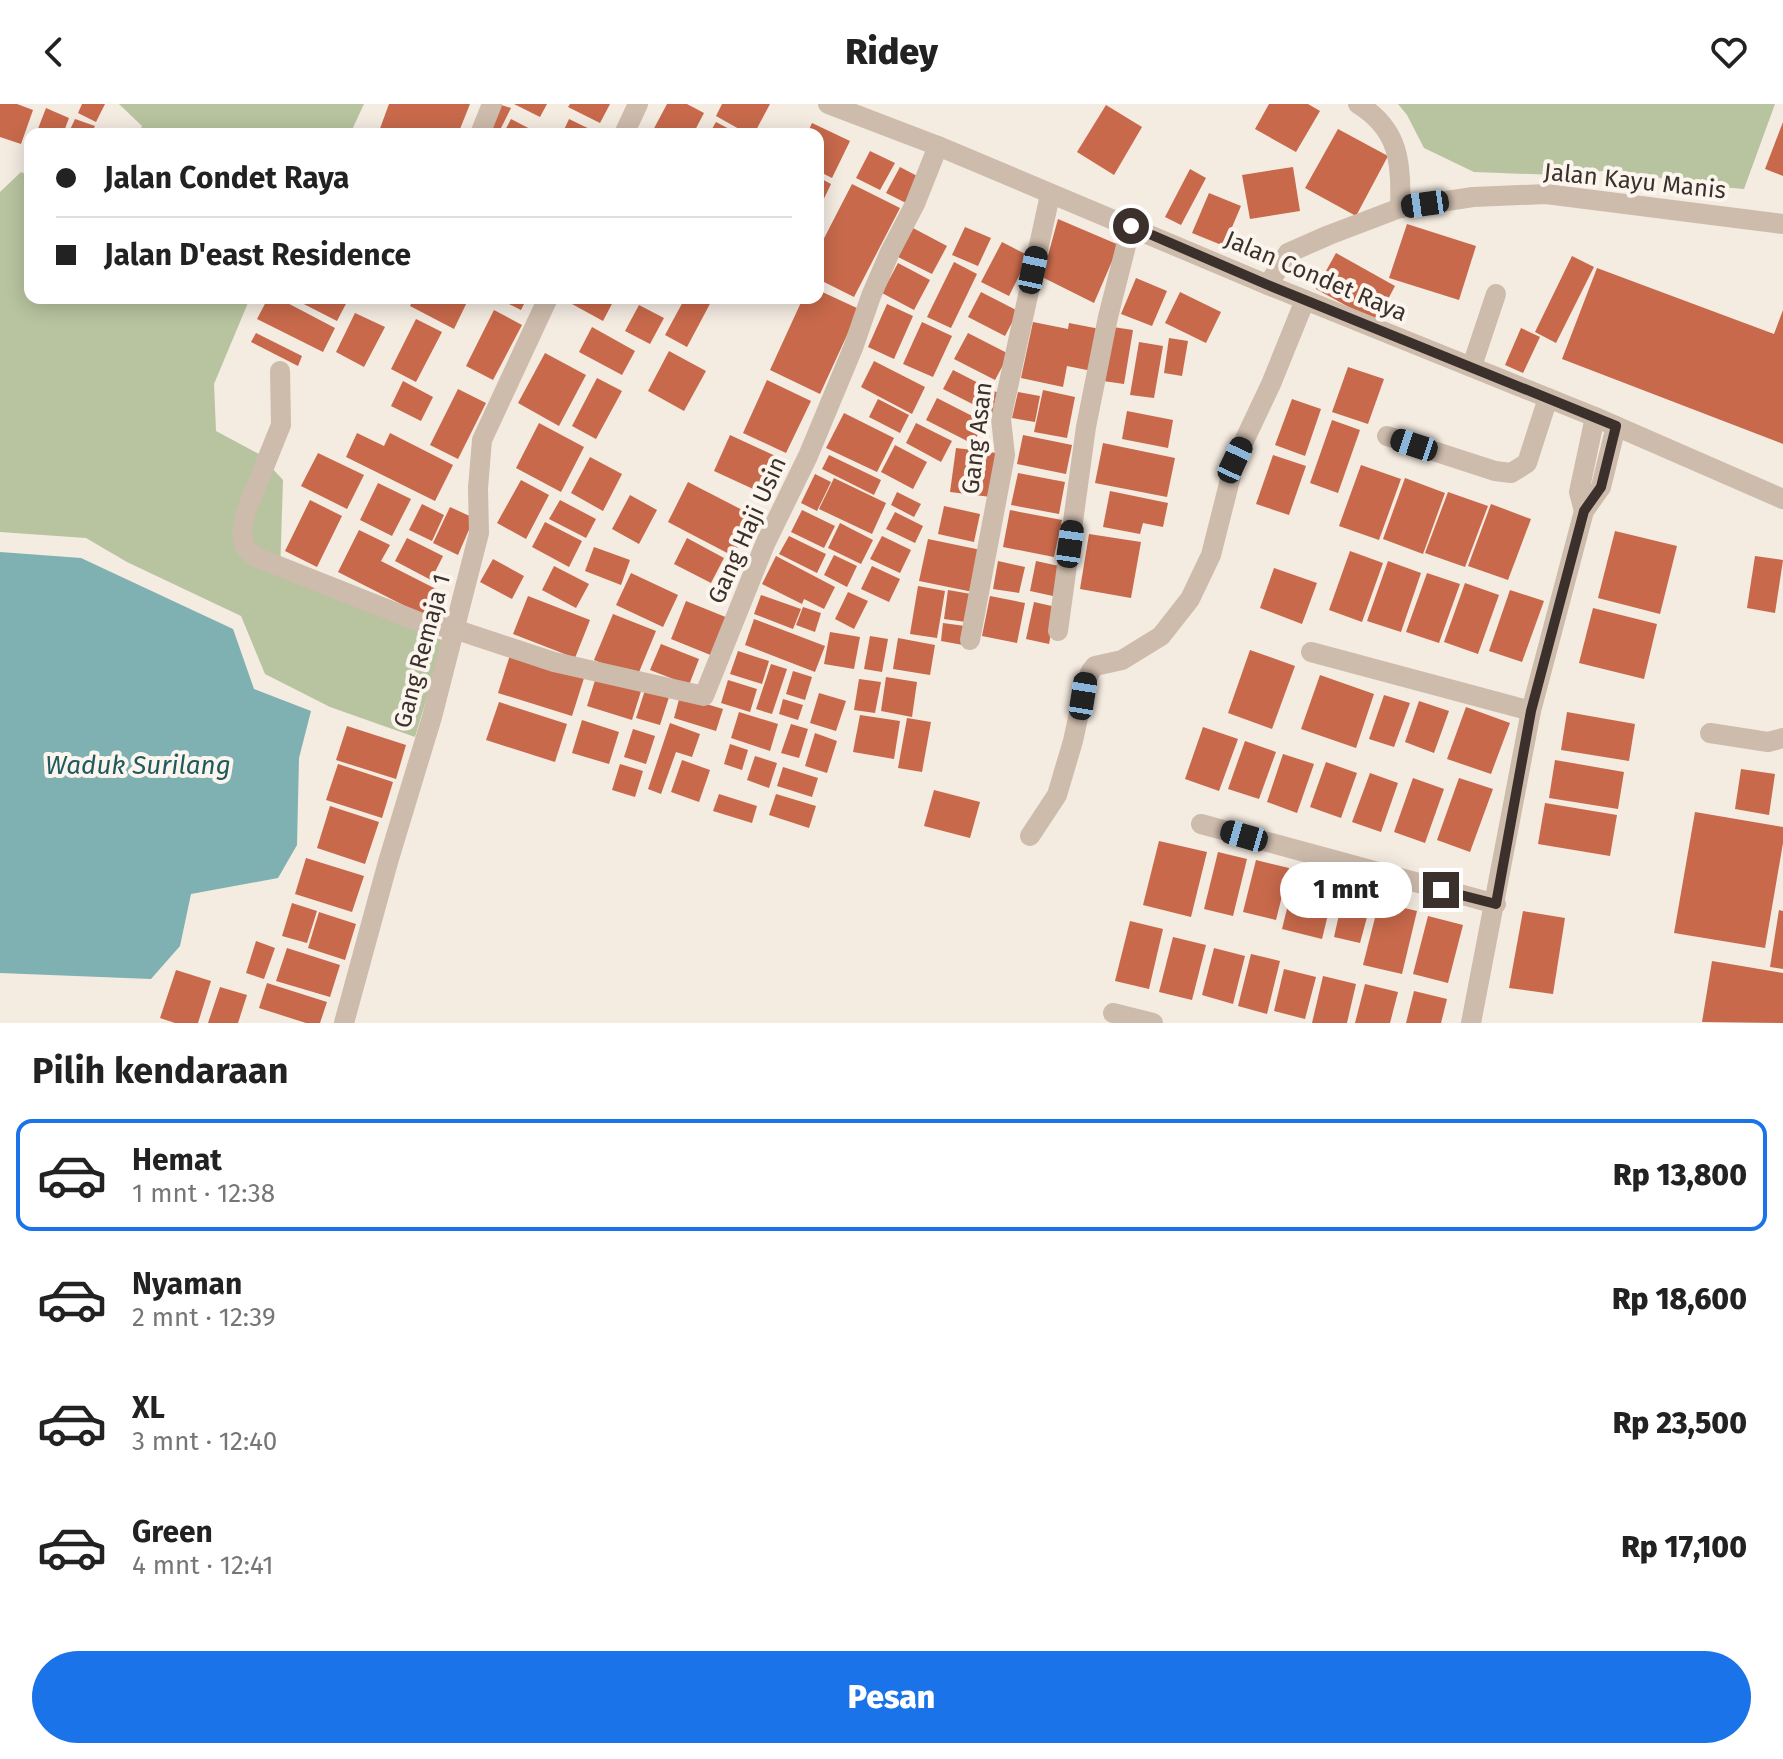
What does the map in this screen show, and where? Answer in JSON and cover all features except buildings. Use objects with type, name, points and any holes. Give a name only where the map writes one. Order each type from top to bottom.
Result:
[{"type":"street","points":[[482,128],[492,104]]},
{"type":"street","points":[[627,128],[638,104]]},
{"type":"street","points":[[1358,104],[1377,115],[1394,143],[1401,173],[1400,208]]},
{"type":"street","name":"Jalan Condet Raya","points":[[832,105],[1472,366],[1783,499]]},
{"type":"street","name":"Gang Haji Usin","points":[[454,629],[554,662],[704,696],[765,544],[808,456],[871,296],[915,204],[938,146]]},
{"type":"street","name":"Jalan Kayu Manis","points":[[1268,285],[1288,253],[1400,208],[1473,197],[1546,194],[1783,224]]},
{"type":"street","name":"Gang Asan","points":[[970,640],[1005,455],[1001,419],[1050,195]]},
{"type":"street","points":[[1058,631],[1086,427],[1108,317],[1131,226]]},
{"type":"street","points":[[1472,366],[1496,294]]},
{"type":"street","points":[[1030,836],[1057,795],[1091,671],[1095,666],[1122,660],[1161,636],[1190,599],[1211,555],[1235,460],[1271,384],[1305,300]]},
{"type":"street","name":"Gang Remaja 1","points":[[344,1023],[432,717],[479,533],[478,488],[482,440],[545,304]]},
{"type":"street","points":[[280,371],[281,425],[245,514],[242,534],[245,547],[272,565],[422,623],[454,629]]},
{"type":"street","points":[[1387,436],[1495,471],[1511,473],[1527,463],[1548,398]]},
{"type":"street","points":[[1584,511],[1579,492],[1595,417]]},
{"type":"street","points":[[1471,1023],[1531,711],[1584,511],[1601,487],[1616,426]]},
{"type":"street","points":[[1311,652],[1531,711]]},
{"type":"street","points":[[1710,733],[1768,742],[1783,738]]},
{"type":"street","points":[[1201,824],[1496,904]]},
{"type":"street","points":[[1113,1013],[1153,1023]]},
{"type":"green space","points":[[119,104],[364,104],[353,128],[142,126]]},
{"type":"green space","points":[[1398,104],[1775,104],[1744,189],[1699,185],[1615,170],[1557,175],[1474,172],[1424,148]]},
{"type":"green space","points":[[21,172],[24,173],[24,304],[247,304],[214,384],[216,431],[259,454],[283,480],[280,574],[444,641],[415,737],[330,707],[265,674],[241,616],[127,562],[86,538],[0,532],[0,192]]},
{"type":"water","name":"Waduk Surilang","points":[[0,552],[81,558],[233,629],[254,689],[311,711],[299,758],[297,845],[278,878],[191,894],[180,946],[151,979],[0,973]]},
{"type":"route","points":[[1131,226],[1616,426],[1601,487],[1584,511],[1531,711],[1496,904],[1441,890]]}]
